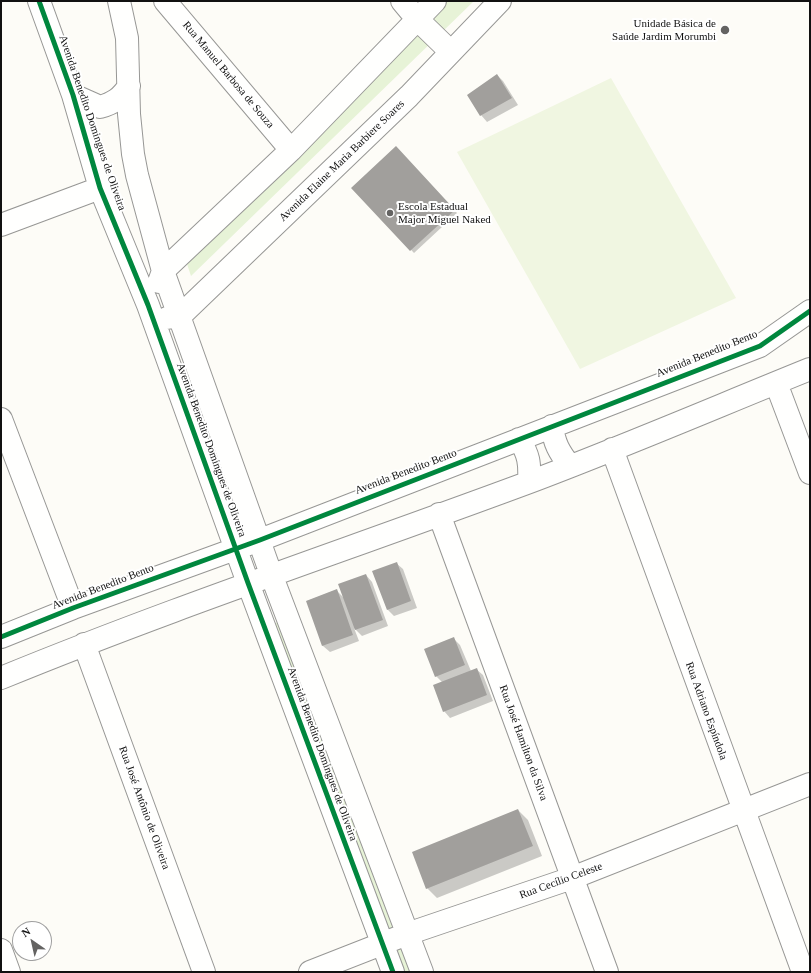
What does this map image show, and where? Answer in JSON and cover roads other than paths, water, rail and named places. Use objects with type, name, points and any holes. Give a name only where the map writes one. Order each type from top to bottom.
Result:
[{"type":"street","name":"Avenida Benedito Domingues de Oliveira","points":[[39,1],[73,95],[100,188],[150,312],[248,583],[393,972]]},
{"type":"street","name":"Avenida Benedito Domingues de Oliveira","points":[[119,1],[127,38],[129,114],[137,175],[164,271],[271,574],[422,972]]},
{"type":"street","name":"Rua Manuel Barbosa de Souza","points":[[165,1],[291,150]]},
{"type":"street","points":[[402,1],[417,19],[451,52]]},
{"type":"street","points":[[180,316],[150,312],[164,271],[291,150],[435,1]]},
{"type":"street","name":"Avenida Elaine Maria Barbiere Soares","points":[[180,316],[409,96],[500,1]]},
{"type":"street","points":[[73,95],[100,107],[114,102],[122,96],[129,86]]},
{"type":"street","points":[[1,225],[100,188]]},
{"type":"street","name":"Avenida Benedito Bento","points":[[1,637],[73,608],[260,540],[760,346],[810,311]]},
{"type":"street","points":[[1,678],[84,644],[271,574],[529,482],[810,369]]},
{"type":"street","points":[[776,382],[810,473]]},
{"type":"street","points":[[1,419],[73,608]]},
{"type":"street","points":[[552,426],[554,440],[559,452],[570,466]]},
{"type":"street","points":[[519,439],[526,450],[530,463],[529,482]]},
{"type":"street","name":"Rua Adriano Espíndola","points":[[612,449],[742,810],[803,972]]},
{"type":"street","name":"Rua José Hamilton da Silva","points":[[439,514],[607,972]]},
{"type":"street","name":"Rua José Antônio de Oliveira","points":[[84,644],[204,972]]},
{"type":"street","name":"Rua Cecílio Celeste","points":[[310,972],[407,934],[572,878],[810,784]]},
{"type":"street","points":[[1,950],[9,972]]},
{"type":"place","name":"Unidade Básica de Saúde Jardim Morumbi","points":[[725,30]]},
{"type":"place","name":"Escola Estadual Major Miguel Naked","points":[[390,213]]}]
